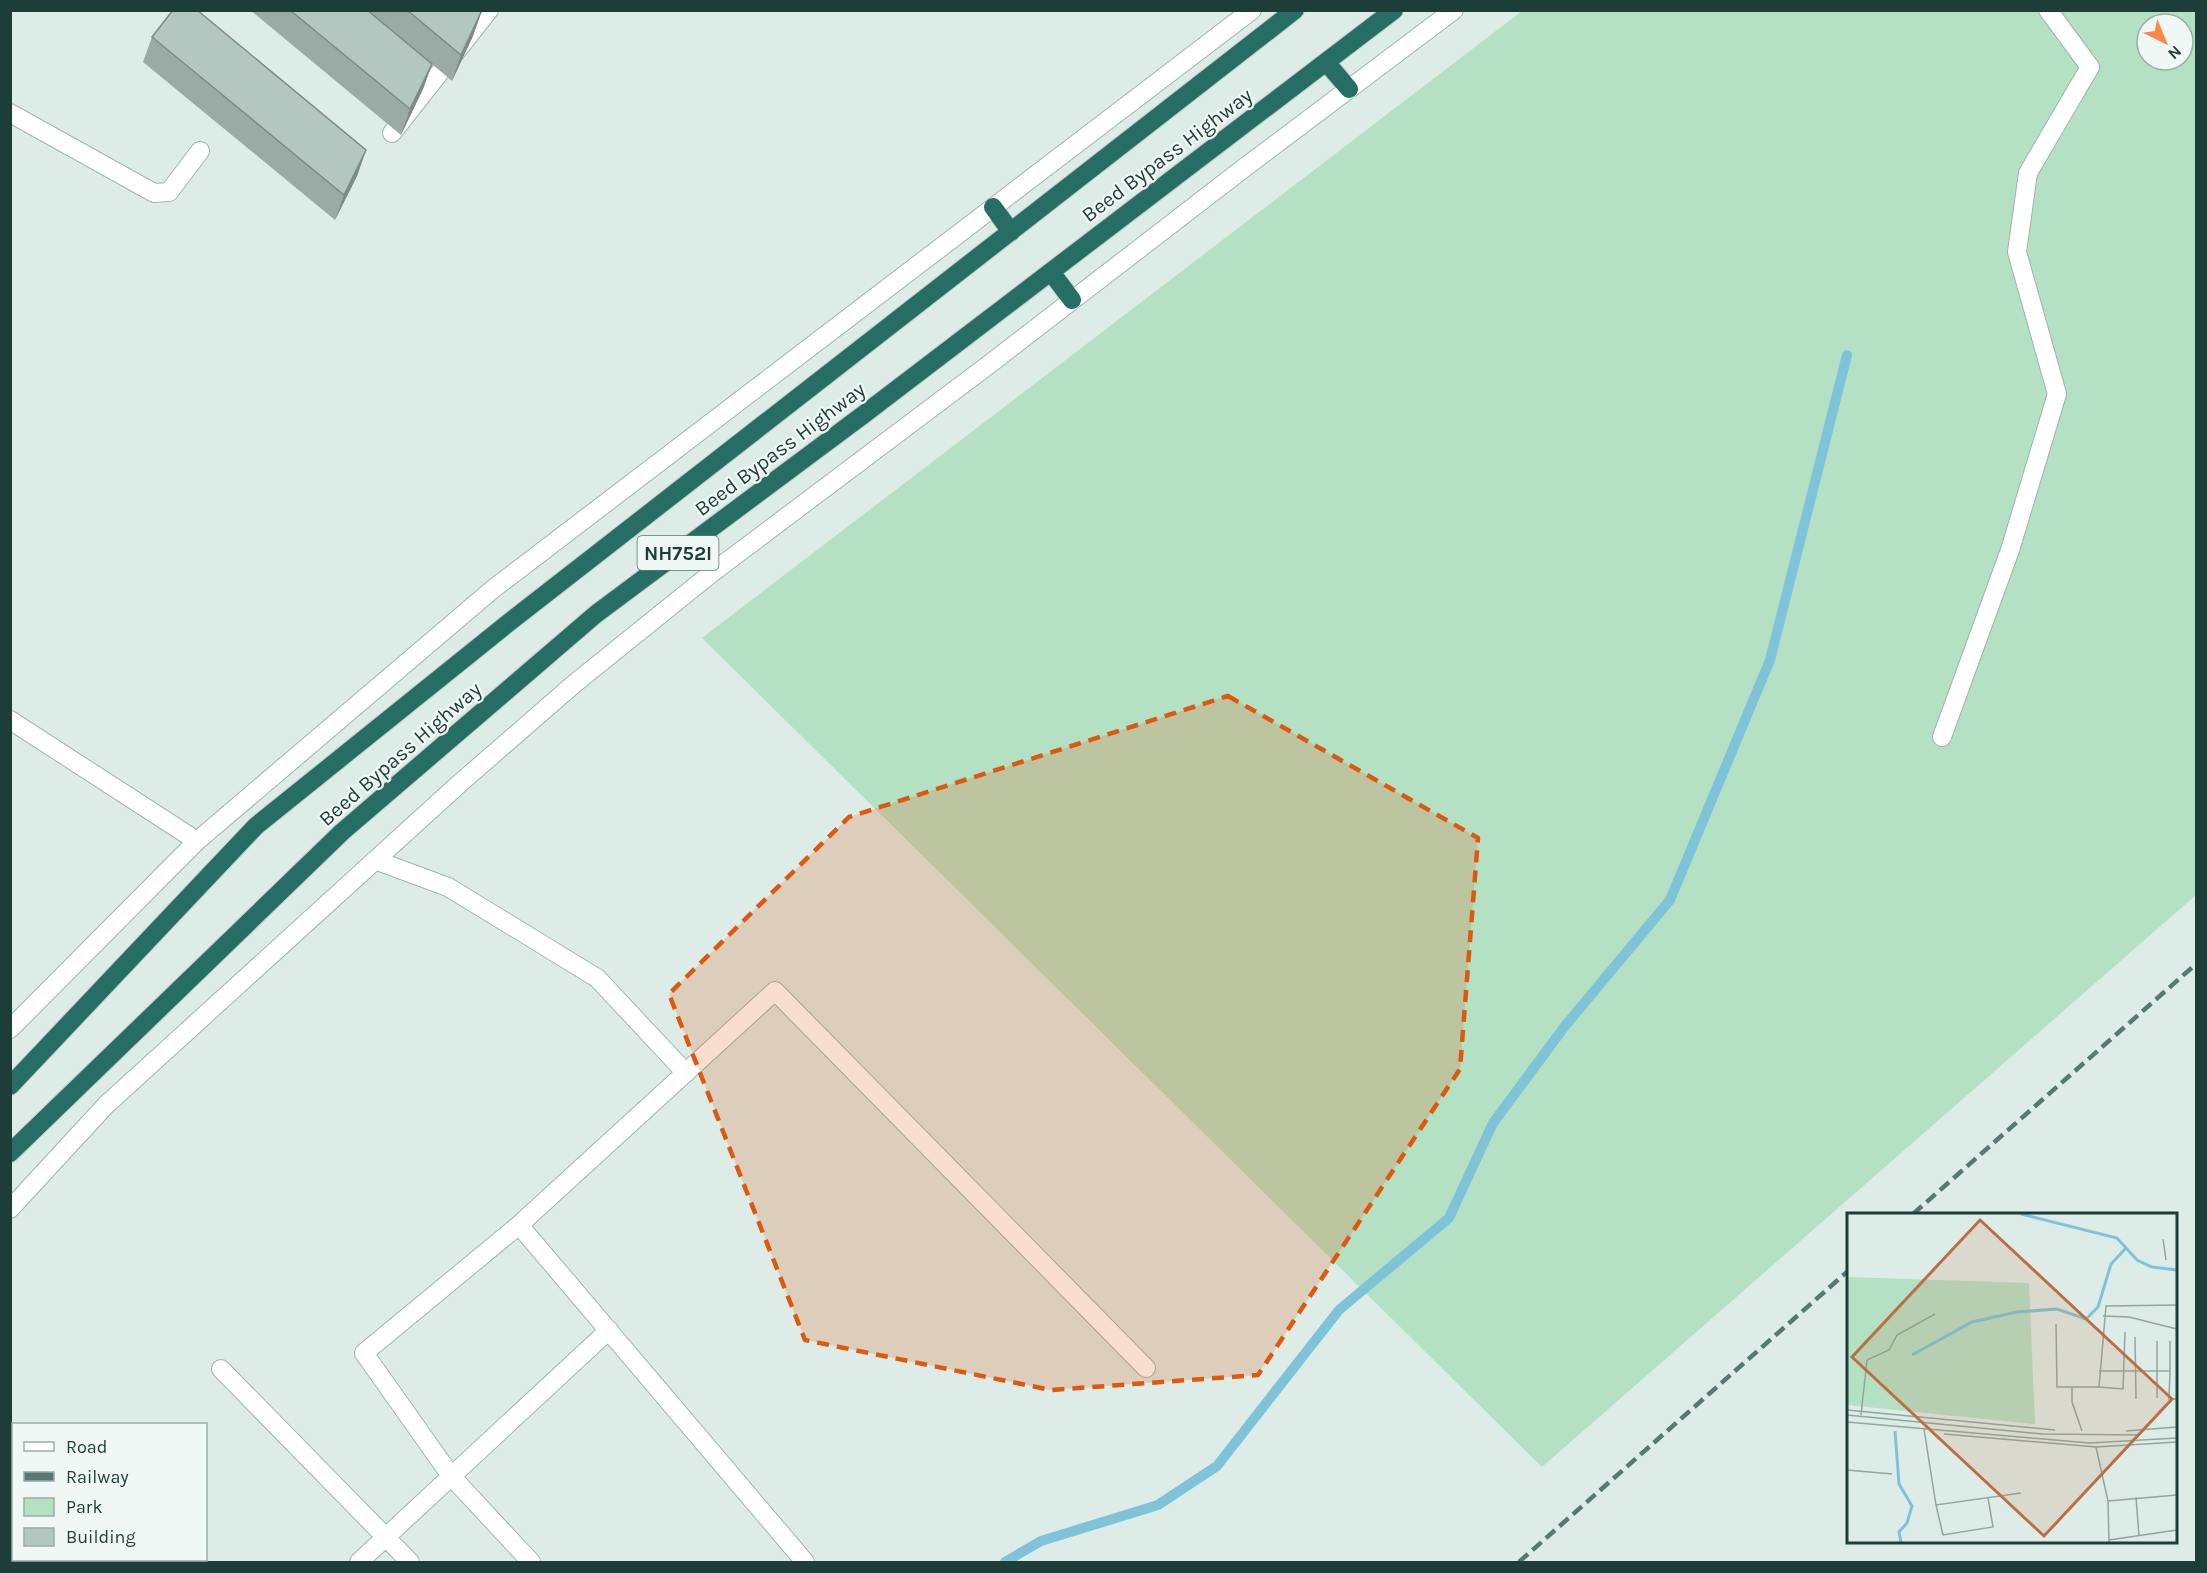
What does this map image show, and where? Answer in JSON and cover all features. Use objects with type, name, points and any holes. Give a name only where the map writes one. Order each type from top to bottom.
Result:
[{"type":"highway","name":"Beed Bypass Highway","points":[[10,1086],[256,826],[507,624],[1295,10]]},
{"type":"highway","name":"Beed Bypass Highway","points":[[10,1153],[342,832],[596,614],[863,415],[1394,10]]},
{"type":"highway","points":[[1326,62],[1349,89]]},
{"type":"highway","points":[[993,207],[1011,232]]},
{"type":"highway","points":[[1051,272],[1072,300]]},
{"type":"street","points":[[392,132],[489,10]]},
{"type":"street","points":[[10,1029],[197,841],[493,589],[1252,10]]},
{"type":"street","points":[[10,1209],[106,1105],[459,783],[574,684],[713,572],[1454,10]]},
{"type":"street","points":[[1942,737],[2010,550],[2057,394],[2017,252],[2028,173],[2090,67],[2048,10]]},
{"type":"street","points":[[10,113],[154,194],[169,192],[200,151]]},
{"type":"street","points":[[10,720],[197,841]]},
{"type":"street","points":[[375,860],[448,887],[597,978],[686,1073]]},
{"type":"street","points":[[531,1563],[451,1476],[364,1353],[519,1225],[775,991],[1146,1368]]},
{"type":"street","points":[[519,1225],[805,1563]]},
{"type":"street","points":[[359,1563],[609,1330]]},
{"type":"street","points":[[221,1369],[410,1563]]},
{"type":"highlighted area","points":[[1228,696],[1478,838],[1460,1069],[1258,1375],[1051,1390],[805,1340],[669,994],[849,817]]},
{"type":"green space","points":[[1522,11],[2196,11],[2196,895],[1542,1467],[702,638]]},
{"type":"building","points":[[173,10],[197,10],[366,150],[344,195],[152,37]]},
{"type":"building","points":[[290,10],[367,10],[432,64],[410,109]]},
{"type":"building","points":[[407,10],[482,10],[461,55]]},
{"type":"waterway","points":[[1005,1562],[1041,1541],[1158,1505],[1217,1466],[1339,1310],[1449,1218],[1493,1123],[1565,1026],[1670,900],[1770,660],[1847,355]]},
{"type":"railway","points":[[1914,1213],[2196,964]]},
{"type":"railway","points":[[1519,1562],[1847,1272]]}]
